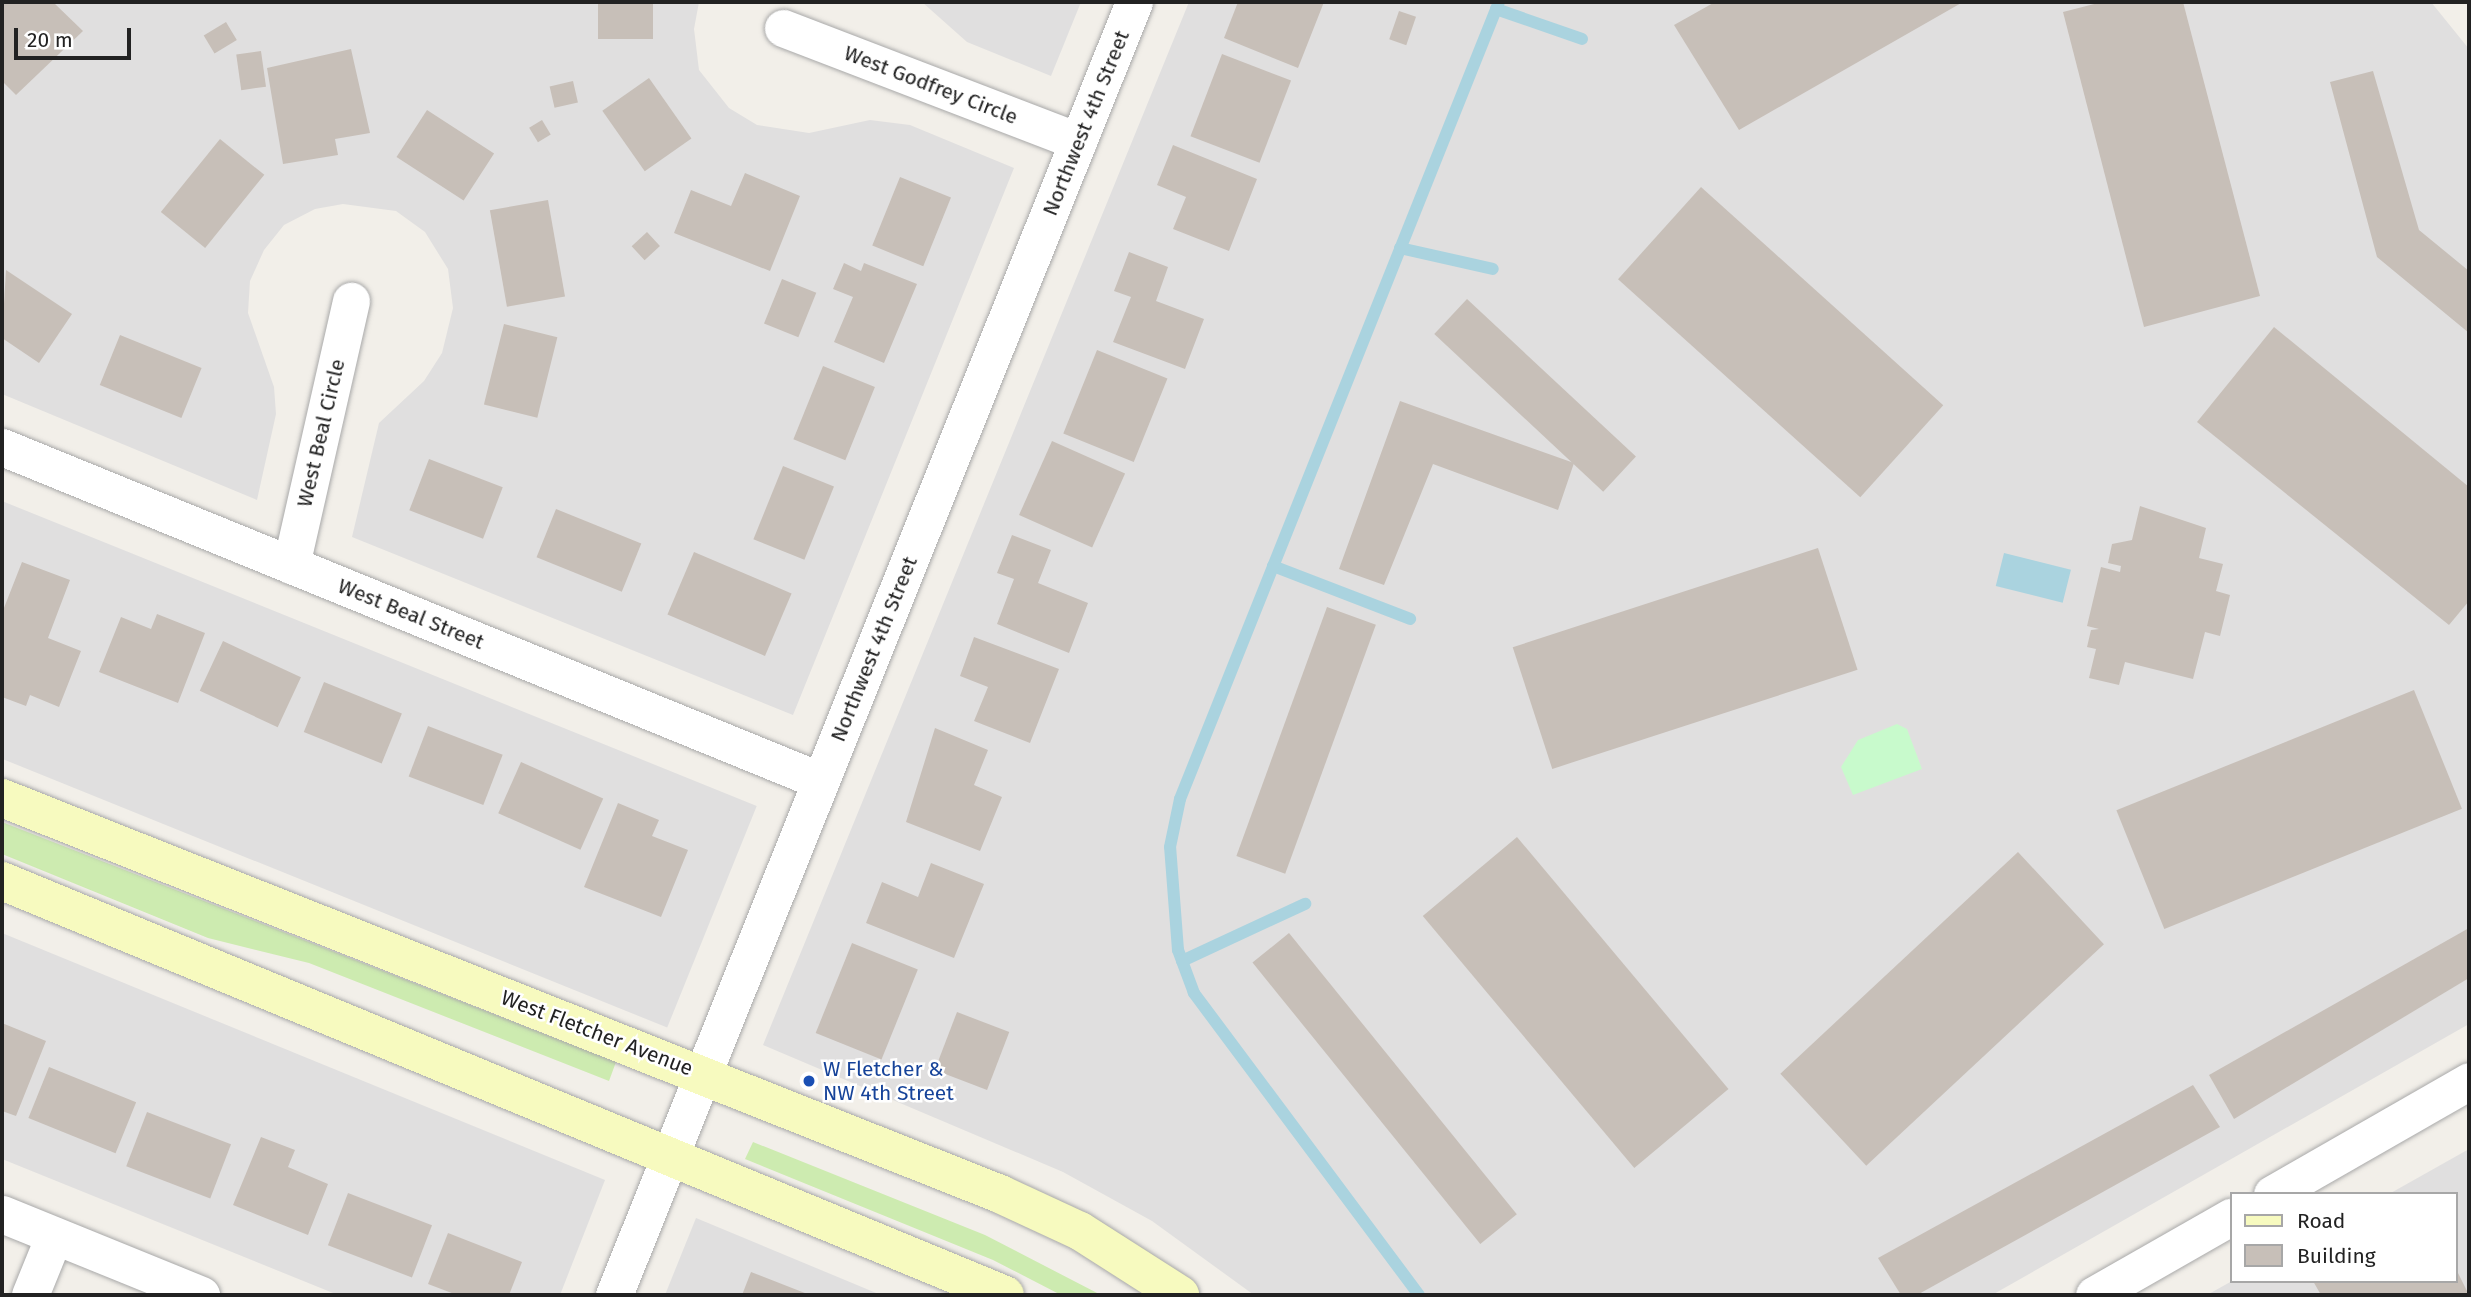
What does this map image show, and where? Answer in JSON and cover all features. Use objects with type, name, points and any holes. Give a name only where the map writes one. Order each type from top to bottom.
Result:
[{"type":"main road","name":"West Fletcher Avenue","points":[[2,798],[1012,1199],[1080,1231],[1180,1295]]},
{"type":"main road","points":[[2,881],[670,1159],[1005,1295]]},
{"type":"street","name":"Northwest 4th Street","points":[[614,1295],[1134,2]]},
{"type":"street","name":"West Godfrey Circle","points":[[783,27],[1079,141]]},
{"type":"street","name":"West Beal Circle","points":[[291,565],[351,301]]},
{"type":"street","name":"West Beal Street","points":[[2,447],[821,781]]},
{"type":"street","points":[[2275,1192],[2469,1081]]},
{"type":"street","points":[[2,1214],[201,1295]]},
{"type":"street","points":[[2094,1295],[2230,1218]]},
{"type":"street","points":[[30,1295],[54,1236]]},
{"type":"shaded area","points":[[2,2],[699,2],[694,29],[699,70],[729,108],[757,125],[809,133],[870,120],[910,125],[1014,168],[793,715],[352,537],[379,423],[424,381],[442,353],[453,308],[448,269],[425,232],[396,211],[343,204],[315,209],[284,225],[264,250],[250,281],[248,313],[274,387],[276,414],[257,500],[2,394]]},
{"type":"shaded area","points":[[922,2],[1081,2],[1051,76],[967,42]]},
{"type":"shaded area","points":[[1189,2],[2431,2],[2469,49],[2469,1024],[1992,1295],[1254,1295],[1152,1221],[1063,1172],[763,1045]]},
{"type":"shaded area","points":[[2,501],[757,806],[667,1028],[2,759]]},
{"type":"shaded area","points":[[2,933],[605,1180],[560,1295],[338,1295],[2,1159]]},
{"type":"shaded area","points":[[2469,1149],[2469,1295],[2207,1295],[2230,1282],[2457,1283],[2457,1192],[2393,1192]]},
{"type":"shaded area","points":[[696,1218],[881,1295],[665,1295]]},
{"type":"green space","points":[[1897,724],[1907,729],[1922,769],[1853,795],[1841,767],[1858,740]]},
{"type":"green space","points":[[2,822],[616,1062],[609,1081],[309,963],[208,938],[2,854]]},
{"type":"green space","points":[[753,1142],[985,1235],[1101,1295],[1061,1295],[993,1260],[745,1159]]},
{"type":"water","points":[[2004,553],[2071,570],[2063,603],[1996,586]]},
{"type":"building","points":[[3,2],[53,2],[83,31],[16,95],[2,81]]},
{"type":"building","points":[[598,2],[653,2],[653,39],[598,39]]},
{"type":"building","points":[[1238,2],[1324,2],[1298,68],[1224,38]]},
{"type":"building","points":[[1715,2],[1963,2],[1739,130],[1674,25]]},
{"type":"building","points":[[2102,2],[2183,2],[2260,296],[2144,327],[2063,12]]},
{"type":"building","points":[[1399,11],[1416,17],[1406,45],[1389,39]]},
{"type":"building","points":[[226,22],[237,40],[215,53],[204,35]]},
{"type":"building","points":[[351,49],[370,133],[335,139],[338,155],[283,164],[267,68]]},
{"type":"building","points":[[261,51],[266,87],[241,90],[236,54]]},
{"type":"building","points":[[1222,54],[1291,81],[1260,163],[1190,136]]},
{"type":"building","points":[[2373,71],[2419,230],[2469,271],[2469,333],[2377,257],[2330,82]]},
{"type":"building","points":[[649,78],[691,139],[645,171],[602,111]]},
{"type":"building","points":[[573,81],[578,102],[555,108],[550,86]]},
{"type":"building","points":[[427,110],[494,154],[464,201],[397,157]]},
{"type":"building","points":[[542,120],[551,135],[538,142],[529,128]]},
{"type":"building","points":[[220,139],[264,175],[205,248],[161,212]]},
{"type":"building","points":[[1173,145],[1257,179],[1229,251],[1173,229],[1186,197],[1157,185]]},
{"type":"building","points":[[745,173],[800,196],[770,271],[674,233],[691,190],[731,206]]},
{"type":"building","points":[[900,177],[951,198],[923,266],[872,246]]},
{"type":"building","points":[[1701,187],[1943,405],[1860,497],[1618,279]]},
{"type":"building","points":[[548,200],[565,297],[507,307],[490,210]]},
{"type":"building","points":[[647,232],[660,246],[645,260],[632,246]]},
{"type":"building","points":[[1129,252],[1168,267],[1156,301],[1204,319],[1185,369],[1113,342],[1131,297],[1114,291]]},
{"type":"building","points":[[844,263],[861,271],[864,263],[917,284],[884,363],[834,342],[853,297],[833,289]]},
{"type":"building","points":[[6,270],[72,314],[39,363],[2,338]]},
{"type":"building","points":[[782,279],[816,293],[798,337],[764,324]]},
{"type":"building","points":[[1467,299],[1636,457],[1603,492],[1434,334]]},
{"type":"building","points":[[504,324],[557,337],[537,418],[484,405]]},
{"type":"building","points":[[2274,327],[2469,487],[2469,601],[2449,625],[2197,422]]},
{"type":"building","points":[[120,335],[202,368],[181,418],[100,385]]},
{"type":"building","points":[[1097,350],[1167,378],[1134,462],[1063,433]]},
{"type":"building","points":[[823,366],[875,387],[845,460],[793,439]]},
{"type":"building","points":[[1400,401],[1574,463],[1558,510],[1433,464],[1384,585],[1339,569]]},
{"type":"building","points":[[1052,441],[1125,474],[1092,548],[1019,515]]},
{"type":"building","points":[[429,459],[503,487],[483,539],[409,510]]},
{"type":"building","points":[[783,466],[834,487],[804,560],[753,539]]},
{"type":"building","points":[[2140,506],[2206,528],[2199,558],[2223,564],[2216,591],[2230,595],[2220,636],[2205,632],[2193,679],[2125,662],[2119,685],[2089,678],[2096,649],[2087,647],[2091,630],[2099,629],[2087,626],[2101,567],[2120,572],[2121,566],[2108,563],[2112,544],[2132,540]]},
{"type":"building","points":[[556,509],[641,543],[622,592],[537,557]]},
{"type":"building","points":[[1012,535],[1051,550],[1038,583],[1088,603],[1069,653],[997,624],[1014,579],[997,573]]},
{"type":"building","points":[[1818,548],[1858,670],[1552,769],[1513,647]]},
{"type":"building","points":[[694,552],[792,593],[765,656],[667,615]]},
{"type":"building","points":[[22,562],[70,580],[48,638],[81,651],[59,707],[30,695],[26,706],[2,697],[2,613]]},
{"type":"building","points":[[1327,607],[1376,625],[1285,874],[1236,856]]},
{"type":"building","points":[[157,614],[205,633],[178,703],[99,672],[121,617],[151,629]]},
{"type":"building","points":[[974,637],[1059,669],[1030,743],[974,721],[988,687],[960,676]]},
{"type":"building","points":[[223,641],[301,677],[278,727],[200,691]]},
{"type":"building","points":[[324,682],[402,713],[382,764],[304,732]]},
{"type":"building","points":[[2414,690],[2462,809],[2164,929],[2116,810]]},
{"type":"building","points":[[428,726],[503,755],[483,805],[409,776]]},
{"type":"building","points":[[935,728],[988,750],[974,785],[1002,797],[980,851],[906,822]]},
{"type":"building","points":[[521,762],[603,799],[580,850],[498,813]]},
{"type":"building","points":[[618,803],[659,820],[652,836],[688,850],[661,917],[584,887]]},
{"type":"building","points":[[1517,837],[1728,1089],[1634,1168],[1423,916]]},
{"type":"building","points":[[2018,852],[2104,944],[1866,1166],[1780,1074]]},
{"type":"building","points":[[931,863],[984,884],[954,958],[866,923],[882,882],[918,897]]},
{"type":"building","points":[[2469,928],[2469,978],[2234,1119],[2209,1075]]},
{"type":"building","points":[[1289,933],[1517,1214],[1480,1244],[1252,963]]},
{"type":"building","points":[[852,943],[918,970],[881,1060],[816,1033]]},
{"type":"building","points":[[957,1012],[1009,1032],[987,1090],[935,1070]]},
{"type":"building","points":[[2,1023],[46,1041],[16,1116],[2,1111]]},
{"type":"building","points":[[49,1067],[136,1102],[116,1153],[28,1118]]},
{"type":"building","points":[[2193,1085],[2220,1127],[1917,1295],[1901,1295],[1878,1258]]},
{"type":"building","points":[[147,1112],[231,1144],[210,1198],[126,1166]]},
{"type":"building","points":[[261,1137],[295,1150],[288,1167],[328,1184],[308,1235],[233,1205]]},
{"type":"building","points":[[348,1193],[432,1225],[412,1278],[328,1245]]},
{"type":"building","points":[[448,1233],[522,1262],[509,1295],[457,1295],[428,1284]]},
{"type":"building","points":[[2457,1271],[2469,1295],[2321,1295],[2314,1283],[2457,1283]]},
{"type":"building","points":[[751,1272],[810,1295],[742,1295]]},
{"type":"waterway","points":[[1419,1295],[1194,993],[1178,950],[1170,847],[1180,799],[1499,2]]},
{"type":"waterway","points":[[1496,9],[1582,39]]},
{"type":"waterway","points":[[1400,248],[1493,269]]},
{"type":"waterway","points":[[1273,566],[1410,619]]},
{"type":"waterway","points":[[1182,961],[1305,904]]},
{"type":"place","name":"W Fletcher & NW 4th Street","points":[[809,1081]]}]
